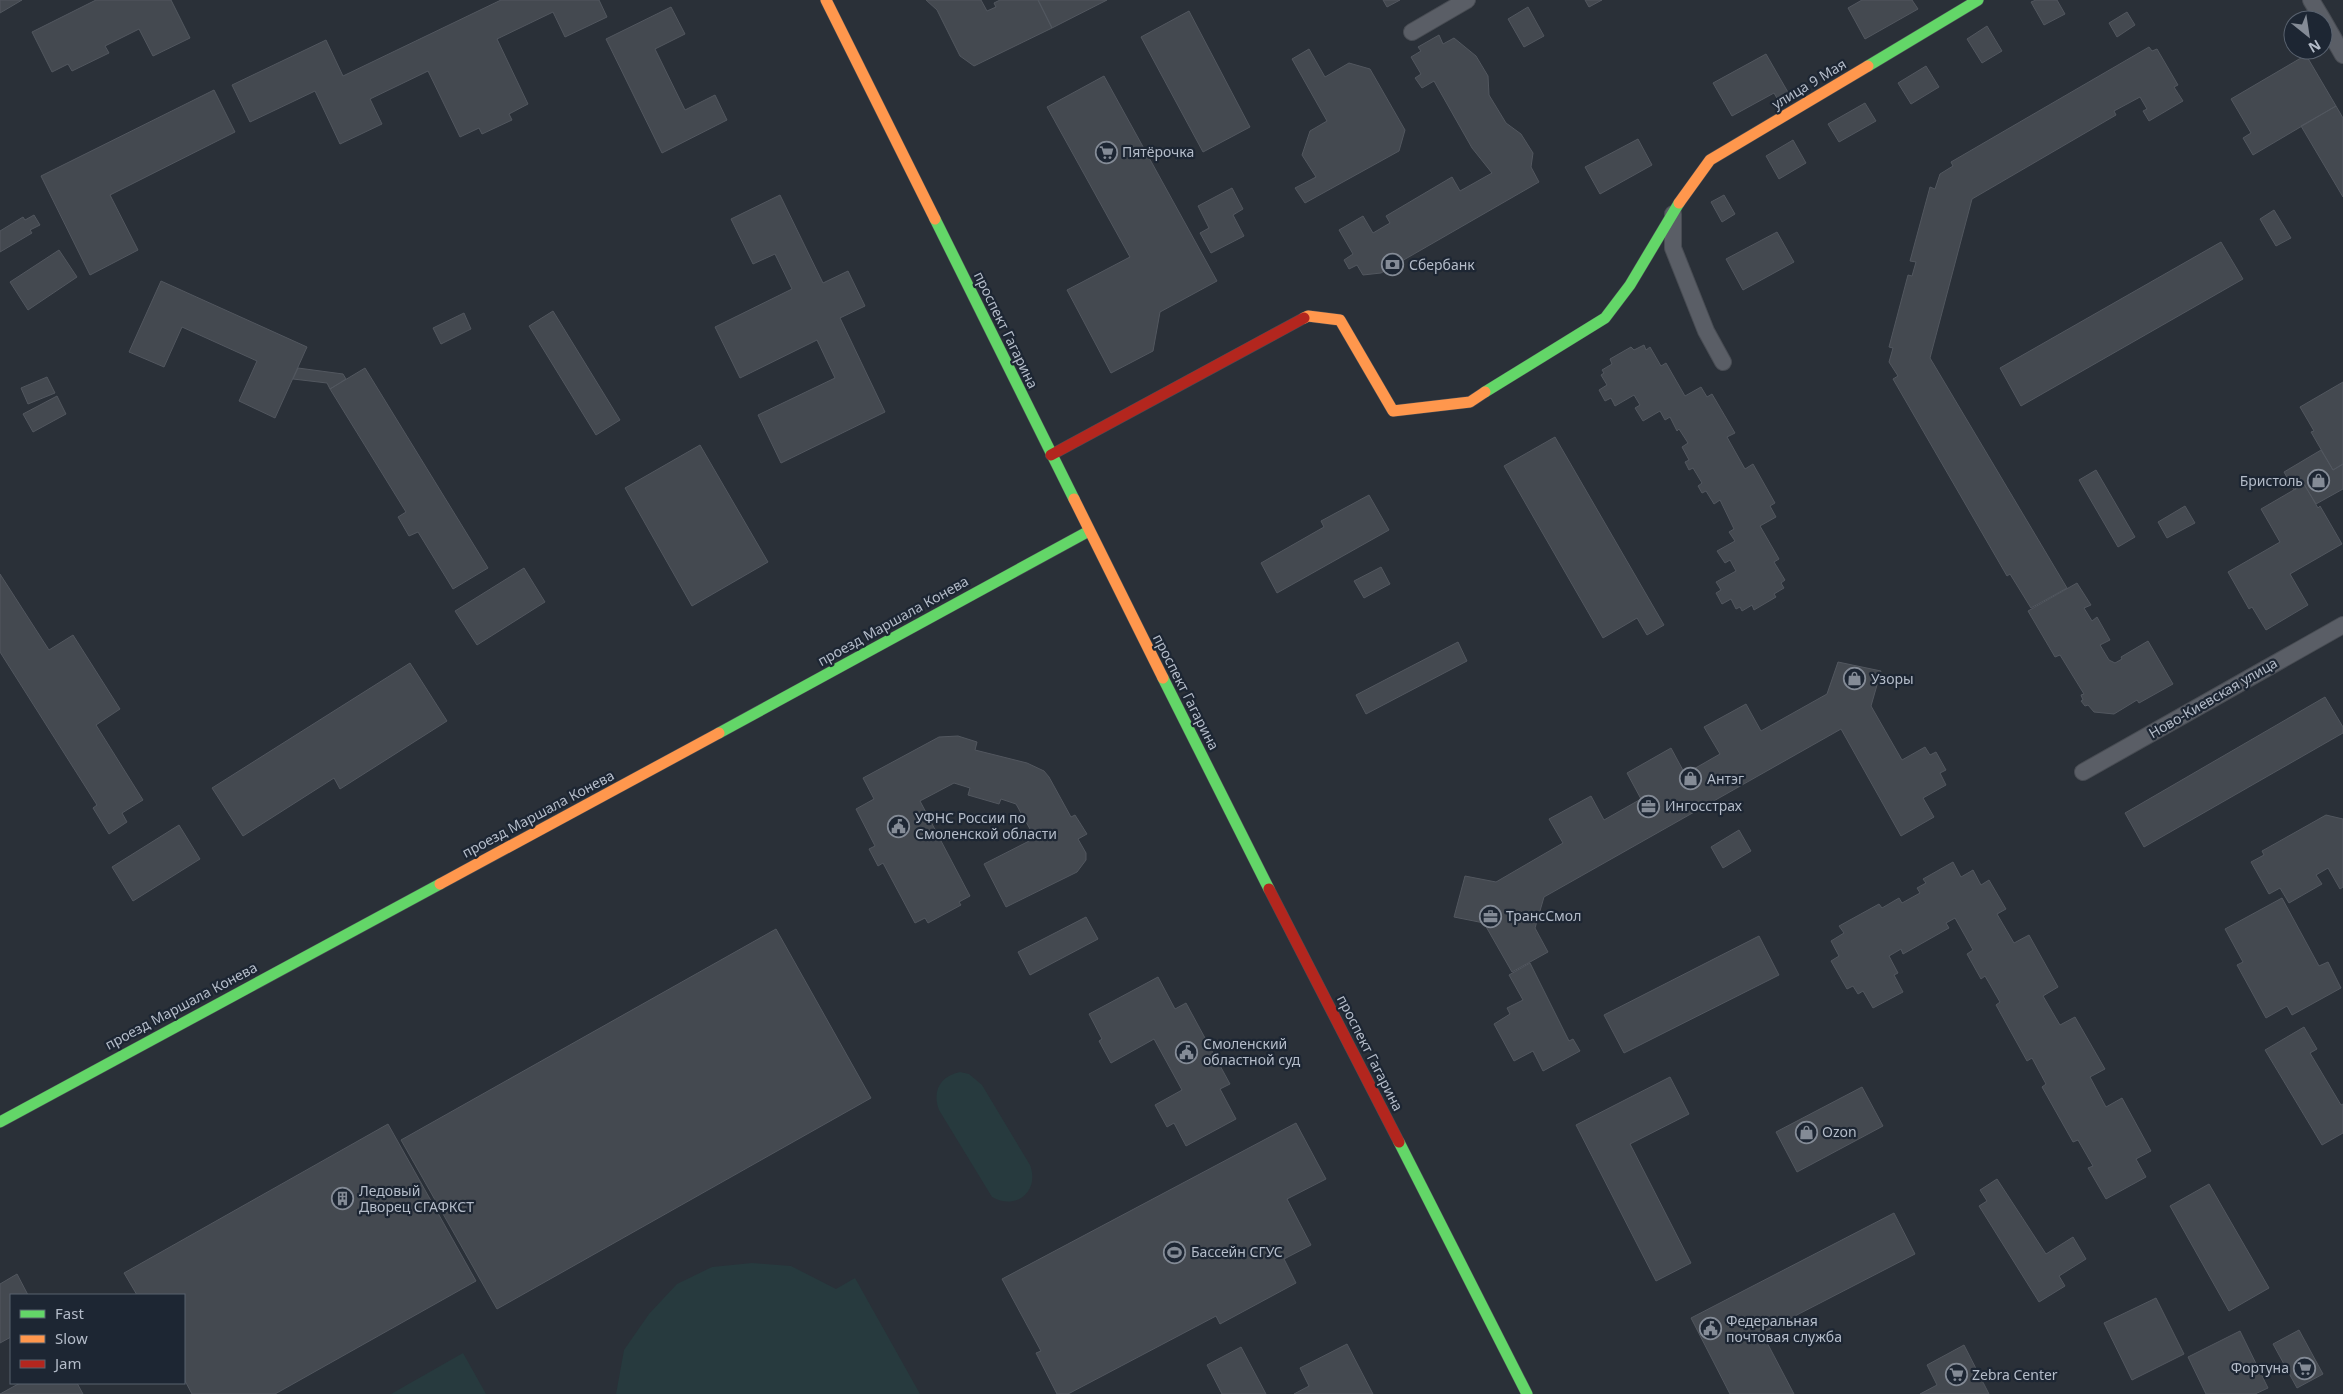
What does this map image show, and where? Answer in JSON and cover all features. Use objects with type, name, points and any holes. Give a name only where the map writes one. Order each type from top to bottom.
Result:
[{"type":"street","name":"проспект Гагарина","points":[[826,0],[1089,531],[1528,1394]]},
{"type":"street","points":[[1412,32],[1467,0]]},
{"type":"street","name":"улица 9 Мая","points":[[1051,455],[1308,316],[1340,320],[1393,412],[1470,402],[1606,318],[1630,285],[1673,212],[1710,160],[1978,0]]},
{"type":"street","points":[[2333,38],[2343,56]]},
{"type":"street","points":[[1673,212],[1673,248],[1706,331],[1723,362]]},
{"type":"street","name":"проезд Маршала Конева","points":[[0,1122],[698,745],[1089,531]]},
{"type":"street","name":"Ново-Киевская улица","points":[[2083,772],[2343,624]]},
{"type":"green space","points":[[960,1072],[969,1074],[982,1085],[1030,1165],[1032,1183],[1024,1196],[1017,1200],[1009,1202],[992,1197],[939,1110],[937,1091],[939,1085],[947,1077]]},
{"type":"green space","points":[[752,1263],[791,1266],[836,1289],[855,1278],[920,1394],[616,1394],[624,1350],[649,1314],[677,1284],[712,1267]]},
{"type":"green space","points":[[463,1353],[486,1394],[391,1394]]},
{"type":"building","points":[[0,0],[22,0],[0,13]]},
{"type":"building","points":[[96,0],[171,0],[190,38],[153,56],[139,29],[105,46],[109,53],[72,71],[68,64],[52,72],[32,32]]},
{"type":"building","points":[[501,0],[599,0],[607,17],[565,37],[553,12],[497,39],[528,104],[509,114],[512,120],[482,134],[479,128],[460,137],[428,71],[370,99],[382,124],[340,144],[315,91],[250,122],[232,85],[326,40],[343,76]]},
{"type":"building","points":[[926,0],[981,0],[987,11],[996,7],[994,3],[1000,0],[1038,0],[1052,28],[974,66],[960,56],[937,10]]},
{"type":"building","points":[[1038,0],[1107,0],[1052,28]]},
{"type":"building","points":[[1383,0],[1400,0],[1387,7]]},
{"type":"building","points":[[1585,0],[1602,0],[1589,7]]},
{"type":"building","points":[[1862,0],[1912,0],[1918,9],[1865,39],[1848,8]]},
{"type":"building","points":[[2036,0],[2057,0],[2065,14],[2044,25],[2031,2]]},
{"type":"building","points":[[671,7],[685,34],[655,49],[685,110],[715,95],[727,120],[662,153],[606,39]]},
{"type":"building","points":[[1528,7],[1544,36],[1524,47],[1508,19]]},
{"type":"building","points":[[1189,11],[1250,127],[1203,152],[1141,37]]},
{"type":"building","points":[[2127,12],[2135,25],[2117,37],[2109,23]]},
{"type":"building","points":[[1987,26],[2002,51],[1982,63],[1967,39]]},
{"type":"building","points":[[1439,35],[1443,44],[1454,38],[1476,56],[1488,76],[1489,95],[1506,123],[1521,134],[1533,153],[1531,167],[1539,182],[1381,273],[1363,275],[1357,265],[1349,269],[1344,260],[1353,254],[1339,230],[1363,216],[1373,233],[1390,223],[1386,216],[1452,177],[1460,191],[1492,173],[1472,148],[1434,81],[1422,88],[1415,78],[1421,74],[1411,57],[1421,51],[1418,47]]},
{"type":"building","points":[[2149,47],[2152,51],[2157,49],[2178,85],[2174,87],[2183,101],[2149,121],[2143,111],[2147,109],[2140,97],[2114,111],[2116,115],[1972,199],[1930,358],[2067,588],[2031,608],[2010,574],[2007,576],[1893,379],[1898,376],[1889,362],[1893,348],[1889,347],[1908,275],[1912,276],[1916,262],[1910,261],[1930,187],[1935,189],[1940,174],[1953,166],[1951,162]]},
{"type":"building","points":[[1309,49],[1325,77],[1349,63],[1370,69],[1405,130],[1399,151],[1305,203],[1295,188],[1316,177],[1302,155],[1310,131],[1327,121],[1292,59]]},
{"type":"building","points":[[1766,54],[1789,94],[1778,100],[1774,93],[1732,116],[1713,83]]},
{"type":"building","points":[[2297,60],[2309,60],[2336,106],[2253,155],[2243,138],[2251,133],[2231,99]]},
{"type":"building","points":[[1926,66],[1939,87],[1911,104],[1898,83]]},
{"type":"building","points":[[1104,76],[1217,281],[1160,312],[1153,351],[1111,373],[1067,290],[1130,257],[1047,107]]},
{"type":"building","points":[[214,90],[235,132],[110,195],[138,250],[90,275],[41,176]]},
{"type":"building","points":[[1865,103],[1876,121],[1839,142],[1828,124]]},
{"type":"building","points":[[2336,106],[2343,118],[2343,197],[2301,126]]},
{"type":"building","points":[[1638,139],[1652,165],[1600,194],[1585,167]]},
{"type":"building","points":[[1793,140],[1806,163],[1779,179],[1766,156]]},
{"type":"building","points":[[1232,188],[1243,209],[1233,215],[1244,236],[1211,253],[1200,233],[1209,228],[1198,206]]},
{"type":"building","points":[[780,195],[823,283],[848,271],[865,306],[840,318],[885,412],[781,463],[758,415],[835,378],[817,340],[740,378],[715,327],[792,289],[775,254],[753,264],[731,219]]},
{"type":"building","points":[[1724,195],[1735,214],[1722,222],[1711,202]]},
{"type":"building","points":[[2274,210],[2291,238],[2276,246],[2260,219]]},
{"type":"building","points":[[34,215],[40,225],[30,230],[32,233],[0,252],[0,231],[23,217],[25,220]]},
{"type":"building","points":[[1777,232],[1794,262],[1743,290],[1726,259]]},
{"type":"building","points":[[2221,242],[2243,279],[2021,406],[2000,368]]},
{"type":"building","points":[[59,250],[77,277],[28,310],[10,282]]},
{"type":"building","points":[[161,281],[307,347],[275,418],[239,401],[257,361],[182,327],[164,367],[129,352]]},
{"type":"building","points":[[553,311],[620,420],[596,435],[529,326]]},
{"type":"building","points":[[464,313],[471,329],[441,344],[433,328]]},
{"type":"building","points":[[1644,345],[1646,350],[1650,347],[1661,366],[1666,363],[1685,396],[1701,387],[1707,397],[1712,394],[1735,433],[1727,437],[1745,469],[1753,464],[1775,503],[1770,506],[1776,517],[1760,526],[1779,559],[1774,562],[1785,580],[1781,583],[1784,588],[1774,594],[1776,597],[1754,610],[1752,605],[1742,611],[1740,607],[1736,609],[1731,599],[1722,604],[1716,593],[1721,590],[1716,582],[1736,571],[1730,560],[1725,563],[1717,551],[1735,541],[1729,532],[1734,529],[1720,500],[1714,504],[1706,491],[1702,493],[1698,486],[1702,483],[1693,468],[1689,470],[1685,462],[1689,460],[1682,447],[1688,443],[1679,429],[1677,431],[1670,417],[1665,420],[1660,411],[1643,421],[1635,408],[1640,405],[1634,395],[1615,406],[1611,398],[1605,401],[1599,390],[1607,385],[1601,375],[1604,373],[1602,370],[1612,364],[1610,359],[1631,347],[1634,350]]},
{"type":"building","points":[[298,368],[343,374],[346,379],[330,389],[327,383],[293,379]]},
{"type":"building","points":[[365,368],[488,568],[453,589],[418,532],[409,536],[398,517],[406,512],[330,389]]},
{"type":"building","points":[[47,377],[55,393],[28,404],[21,388]]},
{"type":"building","points":[[2343,382],[2343,464],[2333,470],[2311,432],[2314,431],[2300,407]]},
{"type":"building","points":[[57,396],[66,414],[33,432],[23,414]]},
{"type":"building","points":[[1555,437],[1664,625],[1647,635],[1637,618],[1603,638],[1504,466]]},
{"type":"building","points":[[700,445],[768,562],[692,606],[625,488]]},
{"type":"building","points":[[2321,450],[2333,470],[2343,464],[2343,489],[2316,504],[2304,484],[2294,490],[2284,472]]},
{"type":"building","points":[[2096,470],[2135,537],[2118,547],[2079,480]]},
{"type":"building","points":[[2304,484],[2318,508],[2320,506],[2342,544],[2290,574],[2308,605],[2266,630],[2252,607],[2249,609],[2228,572],[2280,542],[2261,509]]},
{"type":"building","points":[[1369,495],[1389,530],[1277,593],[1261,563],[1324,527],[1321,521]]},
{"type":"building","points":[[2185,506],[2195,523],[2167,538],[2158,522]]},
{"type":"building","points":[[1381,567],[1390,584],[1364,598],[1354,581]]},
{"type":"building","points":[[524,568],[545,602],[477,645],[455,611]]},
{"type":"building","points":[[0,574],[49,650],[73,635],[120,709],[96,725],[143,800],[122,813],[127,822],[109,834],[93,808],[97,805],[0,652]]},
{"type":"building","points":[[2077,583],[2091,605],[2084,608],[2092,621],[2097,617],[2110,640],[2100,645],[2109,660],[2115,663],[2122,659],[2121,657],[2148,641],[2173,684],[2139,703],[2137,700],[2114,714],[2094,712],[2088,705],[2085,706],[2081,701],[2083,700],[2081,695],[2084,694],[2060,655],[2055,657],[2028,611]]},
{"type":"building","points":[[1458,642],[1467,661],[1366,714],[1356,695]]},
{"type":"building","points":[[1838,662],[1881,671],[1871,706],[1902,760],[1925,747],[1930,755],[1936,752],[1946,770],[1940,773],[1946,785],[1923,798],[1934,817],[1901,836],[1841,729],[1544,897],[1535,928],[1548,952],[1512,972],[1484,923],[1454,917],[1465,876],[1496,882],[1563,843],[1549,819],[1591,796],[1604,820],[1641,799],[1627,773],[1671,748],[1685,774],[1720,754],[1704,727],[1746,704],[1761,731],[1827,694]]},
{"type":"building","points":[[410,663],[447,721],[340,789],[334,778],[243,836],[212,788]]},
{"type":"building","points":[[2325,697],[2343,727],[2343,733],[2144,847],[2125,813]]},
{"type":"building","name":"УФНС России по Смоленской области","points":[[958,736],[977,742],[975,750],[1027,763],[1044,771],[1071,817],[1075,815],[1087,834],[1078,839],[1086,853],[1086,860],[1077,872],[1006,907],[984,864],[1035,838],[1016,804],[1001,799],[999,804],[968,795],[970,788],[954,783],[920,801],[970,896],[959,902],[961,905],[928,923],[925,918],[915,923],[883,863],[878,866],[869,849],[875,846],[856,809],[874,799],[863,778],[939,737]]},
{"type":"building","points":[[2326,815],[2343,819],[2343,887],[2340,889],[2328,868],[2316,875],[2322,884],[2289,903],[2280,888],[2269,894],[2251,862],[2264,855],[2262,851]]},
{"type":"building","points":[[179,825],[200,859],[133,901],[112,867]]},
{"type":"building","points":[[1739,830],[1751,851],[1723,868],[1711,847]]},
{"type":"building","points":[[1953,862],[1961,877],[1973,870],[1981,885],[1989,880],[2006,909],[1997,914],[2014,943],[2029,935],[2058,987],[2043,996],[2060,1025],[2075,1017],[2105,1069],[2090,1077],[2106,1107],[2122,1098],[2151,1151],[2136,1159],[2146,1177],[2106,1199],[2088,1168],[2093,1166],[2078,1140],[2073,1142],[2042,1087],[2046,1084],[2032,1058],[2027,1061],[1996,1005],[2000,1002],[1985,976],[1981,979],[1967,954],[1973,950],[1955,918],[1946,923],[1949,928],[1903,954],[1901,949],[1889,956],[1898,973],[1894,975],[1903,992],[1873,1008],[1863,991],[1858,994],[1853,986],[1847,989],[1831,961],[1839,956],[1831,941],[1844,933],[1839,926],[1879,904],[1882,908],[1899,898],[1902,903],[1920,893],[1917,888],[1926,883],[1923,879]]},
{"type":"building","points":[[2282,898],[2319,966],[2328,962],[2341,988],[2292,1015],[2287,1006],[2266,1018],[2237,965],[2243,962],[2225,929]]},
{"type":"building","points":[[1086,917],[1098,939],[1030,975],[1018,952]]},
{"type":"building","points":[[776,929],[871,1098],[497,1309],[401,1140]]},
{"type":"building","points":[[1759,936],[1779,975],[1624,1053],[1604,1015]]},
{"type":"building","points":[[1530,963],[1569,1041],[1573,1039],[1580,1051],[1543,1071],[1533,1051],[1514,1061],[1494,1024],[1510,1014],[1507,1008],[1523,1000],[1509,975]]},
{"type":"building","name":"Смоленский областной суд","points":[[1158,977],[1175,1009],[1186,1003],[1230,1084],[1220,1089],[1236,1119],[1186,1146],[1174,1123],[1167,1127],[1155,1105],[1182,1090],[1154,1039],[1111,1063],[1099,1041],[1102,1039],[1089,1014]]},
{"type":"building","points":[[2304,1027],[2317,1049],[2310,1053],[2341,1105],[2343,1104],[2343,1133],[2322,1145],[2265,1050]]},
{"type":"building","points":[[1670,1077],[1689,1114],[1630,1144],[1691,1263],[1656,1281],[1576,1125]]},
{"type":"building","points":[[1862,1087],[1883,1126],[1797,1172],[1776,1132]]},
{"type":"building","name":"Бассейн СГУС","points":[[1296,1123],[1326,1179],[1287,1199],[1311,1245],[1284,1259],[1296,1283],[1220,1324],[1216,1316],[1068,1394],[1057,1394],[1036,1353],[1041,1351],[1002,1279]]},
{"type":"building","name":"Ледовый Дворец СГАФКСТ","points":[[388,1124],[476,1281],[275,1394],[192,1394],[185,1381],[185,1294],[136,1294],[124,1273]]},
{"type":"building","points":[[1997,1179],[2046,1254],[2073,1237],[2086,1259],[2059,1276],[2065,1286],[2039,1302],[1979,1206],[1987,1201],[1980,1190]]},
{"type":"building","points":[[2209,1184],[2269,1288],[2229,1311],[2170,1206]]},
{"type":"building","points":[[1894,1213],[1915,1254],[1762,1333],[1794,1394],[1730,1394],[1691,1318]]},
{"type":"building","points":[[17,1274],[27,1294],[10,1294],[10,1338],[0,1343],[0,1284]]},
{"type":"building","points":[[2156,1298],[2184,1354],[2132,1380],[2104,1323]]},
{"type":"building","points":[[2299,1330],[2323,1374],[2297,1388],[2273,1344]]},
{"type":"building","points":[[2240,1331],[2268,1388],[2255,1394],[2206,1394],[2188,1357]]},
{"type":"building","points":[[1347,1344],[1373,1394],[1294,1394],[1309,1386],[1300,1368]]},
{"type":"building","name":"Zebra Center","points":[[1964,1345],[1989,1394],[1920,1394],[1937,1385],[1927,1365]]},
{"type":"building","points":[[1241,1347],[1266,1394],[1222,1394],[1207,1365]]},
{"type":"building","points":[[18,1384],[78,1384],[83,1394],[0,1394]]},
{"type":"traffic: fast","points":[[1868,66],[1978,0]]},
{"type":"traffic: fast","points":[[1485,392],[1605,318],[1630,285],[1679,203]]},
{"type":"traffic: fast","points":[[935,219],[1074,499]]},
{"type":"traffic: fast","points":[[719,733],[1089,531]]},
{"type":"traffic: fast","points":[[1163,678],[1269,889]]},
{"type":"traffic: fast","points":[[0,1122],[440,884]]},
{"type":"traffic: fast","points":[[1399,1142],[1527,1394]]},
{"type":"traffic: slow","points":[[826,0],[935,219]]},
{"type":"traffic: slow","points":[[1679,203],[1710,160],[1868,66]]},
{"type":"traffic: slow","points":[[1304,318],[1308,316],[1340,320],[1393,411],[1470,402],[1485,392]]},
{"type":"traffic: slow","points":[[1074,499],[1163,678]]},
{"type":"traffic: slow","points":[[440,884],[719,733]]},
{"type":"traffic: jam","points":[[1051,455],[1304,318]]},
{"type":"traffic: jam","points":[[1269,889],[1399,1142]]},
{"type":"place","name":"Пятёрочка","points":[[1106,152]]},
{"type":"place","name":"Сбербанк","points":[[1393,265]]},
{"type":"place","name":"Бристоль","points":[[2319,481]]},
{"type":"place","name":"Узоры","points":[[1855,679]]},
{"type":"place","name":"Антэг","points":[[1691,779]]},
{"type":"place","name":"Ингосстрах","points":[[1649,806]]},
{"type":"place","name":"УФНС России по Смоленской области","points":[[899,826]]},
{"type":"place","name":"ТрансСмол","points":[[1490,916]]},
{"type":"place","name":"Смоленский областной суд","points":[[1187,1052]]},
{"type":"place","name":"Ozon","points":[[1806,1132]]},
{"type":"place","name":"Ледовый Дворец СГАФКСТ","points":[[343,1199]]},
{"type":"place","name":"Бассейн СГУС","points":[[1175,1252]]},
{"type":"place","name":"Федеральная почтовая служба","points":[[1710,1329]]},
{"type":"place","name":"Фортуна","points":[[2305,1368]]},
{"type":"place","name":"Zebra Center","points":[[1956,1375]]}]
